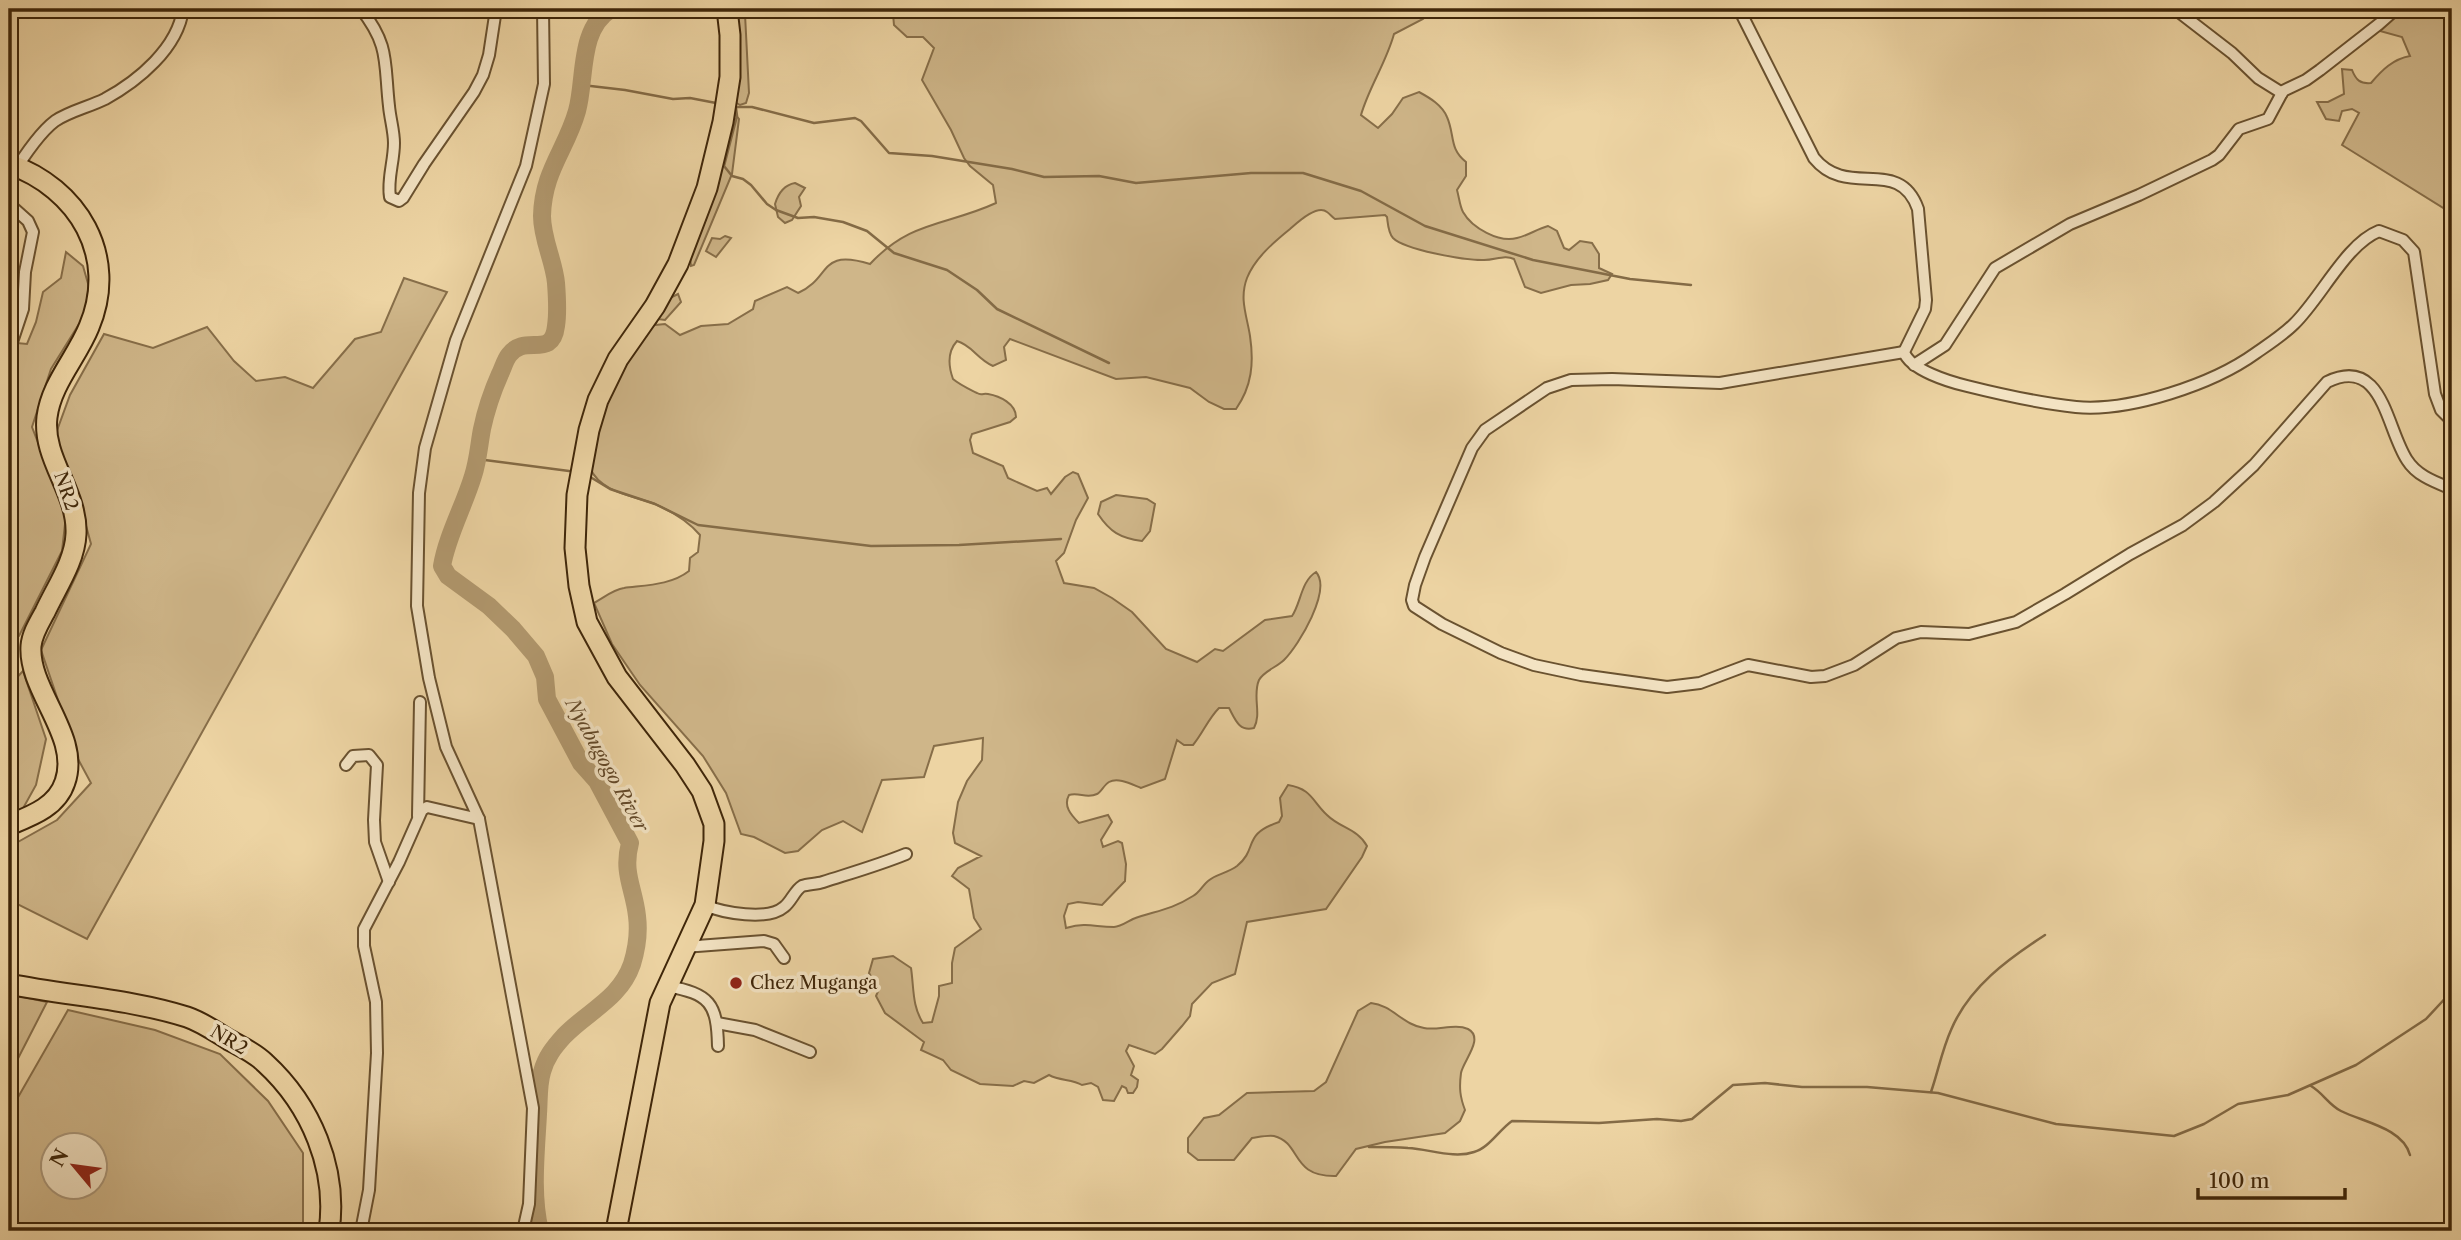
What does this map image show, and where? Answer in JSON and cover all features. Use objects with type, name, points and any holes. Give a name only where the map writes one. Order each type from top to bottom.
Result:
[{"type":"highway","points":[[616,1231],[660,1003],[705,905],[714,824],[702,791],[617,677],[591,631],[579,586],[575,517],[579,473],[598,400],[618,359],[655,306],[678,264],[707,188],[723,122],[730,77],[730,35],[726,9]]},
{"type":"highway","name":"NR2","points":[[9,825],[30,817],[56,800],[66,780],[66,750],[39,681],[31,645],[36,629],[72,556],[76,533],[74,506],[51,453],[46,420],[52,398],[90,326],[101,283],[92,241],[81,217],[49,184],[12,170]]},
{"type":"highway","name":"NR2","points":[[9,984],[128,1004],[190,1018],[263,1061],[282,1079],[303,1111],[324,1155],[330,1178],[329,1231]]},
{"type":"street","points":[[12,170],[54,122],[105,99],[154,61],[174,36],[183,9]]},
{"type":"street","points":[[362,9],[381,39],[386,57],[394,144],[389,189],[390,197],[399,201],[483,75],[496,9]]},
{"type":"street","points":[[523,1231],[529,1204],[533,1108],[479,819],[446,747],[429,678],[417,606],[419,494],[425,448],[456,340],[526,166],[544,84],[543,9]]},
{"type":"street","points":[[1739,9],[1821,166],[1835,175],[1850,179],[1894,181],[1904,186],[1914,199],[1918,209],[1926,309],[1904,352],[1914,365],[1951,382],[2018,398],[2079,407],[2113,405],[2178,392],[2213,378],[2253,355],[2293,325],[2359,243],[2379,231],[2403,240],[2414,252],[2435,394],[2441,410],[2452,421]]},
{"type":"street","points":[[2175,9],[2232,53],[2258,78],[2282,93]]},
{"type":"street","points":[[1914,365],[1945,345],[1995,268],[2070,224],[2212,160],[2239,129],[2268,120],[2282,93],[2320,70],[2396,9]]},
{"type":"street","points":[[9,204],[29,221],[33,232],[25,272],[23,309],[9,351]]},
{"type":"street","points":[[1904,352],[1720,383],[1571,380],[1547,388],[1485,430],[1472,448],[1421,566],[1412,600],[1415,607],[1442,624],[1501,653],[1534,665],[1581,675],[1667,687],[1700,683],[1748,665],[1811,677],[1825,676],[1854,665],[1896,638],[1921,632],[1969,634],[2016,622],[2065,594],[2183,525],[2214,502],[2254,465],[2327,382],[2341,375],[2353,377],[2376,389],[2406,459],[2425,477],[2452,489]]},
{"type":"street","points":[[361,1231],[369,1190],[377,1053],[376,1002],[364,937],[367,920],[389,882],[413,833],[418,816],[420,702]]},
{"type":"street","points":[[346,765],[354,756],[369,755],[377,765],[373,820],[375,842],[389,882]]},
{"type":"street","points":[[418,816],[427,807],[479,819]]},
{"type":"street","points":[[705,905],[713,909],[741,913],[770,913],[783,909],[800,887],[860,871],[871,865],[883,864],[906,854]]},
{"type":"street","points":[[684,947],[764,941],[774,944],[784,958]]},
{"type":"street","points":[[667,986],[690,990],[705,997],[714,1011],[718,1046]]},
{"type":"street","points":[[717,1023],[755,1030],[810,1052]]},
{"type":"shaded area","points":[[885,9],[1316,9],[1340,16],[1351,13],[1366,18],[1377,9],[1426,9],[1427,15],[1423,19],[1394,34],[1361,115],[1378,128],[1403,98],[1419,92],[1427,97],[1445,113],[1457,152],[1466,162],[1466,176],[1457,190],[1462,210],[1473,224],[1494,236],[1510,239],[1548,226],[1557,231],[1564,248],[1569,250],[1580,241],[1592,243],[1599,254],[1599,268],[1612,274],[1608,280],[1571,285],[1541,293],[1525,287],[1514,259],[1506,257],[1474,260],[1422,250],[1393,238],[1385,215],[1335,219],[1327,212],[1318,210],[1302,219],[1271,245],[1247,278],[1244,300],[1252,365],[1246,392],[1236,409],[1224,409],[1190,388],[1146,377],[1116,379],[1010,339],[1004,347],[1006,360],[993,366],[962,343],[957,341],[954,345],[949,359],[953,379],[979,394],[1002,399],[1013,408],[1016,417],[1010,422],[972,434],[970,440],[973,453],[1003,466],[1008,478],[1037,491],[1047,488],[1051,494],[1065,477],[1073,472],[1078,474],[1088,498],[1076,520],[1064,553],[1056,561],[1064,583],[1094,588],[1112,598],[1132,612],[1166,649],[1197,662],[1215,649],[1223,651],[1265,620],[1292,616],[1307,581],[1316,572],[1320,580],[1317,604],[1298,642],[1284,660],[1259,680],[1254,728],[1241,726],[1229,708],[1219,708],[1193,745],[1184,745],[1177,740],[1165,779],[1141,788],[1116,780],[1107,783],[1097,794],[1073,794],[1067,799],[1069,810],[1079,823],[1108,815],[1112,822],[1101,840],[1103,847],[1118,841],[1122,843],[1126,864],[1125,881],[1102,905],[1078,902],[1068,904],[1064,916],[1066,928],[1086,925],[1116,927],[1193,896],[1211,879],[1237,866],[1248,853],[1255,837],[1267,827],[1279,822],[1282,816],[1280,798],[1288,785],[1302,789],[1327,815],[1354,832],[1367,846],[1326,909],[1247,922],[1235,974],[1212,983],[1192,1004],[1190,1016],[1182,1026],[1155,1054],[1129,1045],[1126,1051],[1134,1066],[1131,1075],[1138,1080],[1137,1087],[1133,1093],[1128,1093],[1122,1086],[1114,1101],[1103,1100],[1098,1087],[1091,1083],[1082,1085],[1049,1075],[1034,1083],[1024,1081],[1013,1086],[980,1084],[951,1070],[943,1060],[921,1050],[924,1042],[885,1013],[876,996],[879,989],[869,973],[873,959],[893,956],[911,968],[917,1010],[923,1023],[932,1022],[939,986],[952,983],[955,948],[981,929],[974,918],[969,889],[952,876],[958,868],[981,856],[955,843],[953,833],[958,802],[967,781],[982,760],[983,738],[934,746],[924,777],[882,780],[862,832],[843,821],[822,830],[798,851],[785,853],[754,837],[741,834],[726,793],[703,756],[640,685],[612,644],[594,603],[620,589],[658,584],[682,576],[689,571],[690,558],[698,552],[700,535],[685,521],[655,504],[609,488],[590,468],[602,414],[632,353],[668,299],[678,294],[681,302],[665,320],[658,319],[655,325],[665,324],[680,335],[701,326],[728,324],[753,309],[755,301],[787,287],[798,293],[809,287],[833,262],[853,260],[870,264],[900,239],[915,231],[996,203],[993,185],[964,158],[922,80],[934,48],[923,37],[907,37],[894,25],[893,14]]},
{"type":"shaded area","points":[[2401,9],[2452,9],[2452,211],[2342,145],[2359,113],[2352,109],[2342,111],[2339,121],[2326,119],[2317,102],[2328,102],[2344,94],[2342,69],[2352,70],[2359,81],[2371,83],[2388,66],[2410,56],[2402,37],[2380,31]]},
{"type":"shaded area","points":[[745,14],[749,93],[746,103],[740,105],[735,102],[737,15]]},
{"type":"shaded area","points":[[736,115],[739,119],[732,174],[694,265],[691,266],[690,257],[706,219]]},
{"type":"shaded area","points":[[795,183],[805,188],[799,197],[801,206],[792,220],[785,223],[778,217],[775,204],[782,190]]},
{"type":"shaded area","points":[[725,236],[731,238],[716,257],[706,251],[712,238],[720,239]]},
{"type":"shaded area","points":[[66,252],[83,266],[89,287],[84,316],[51,369],[32,427],[66,515],[62,551],[19,636],[9,639],[9,357],[17,343],[27,344],[36,322],[43,292],[61,278]]},
{"type":"shaded area","points":[[404,278],[447,292],[87,939],[9,900],[9,847],[57,820],[91,783],[78,759],[41,650],[91,544],[79,500],[55,436],[70,395],[104,334],[153,348],[207,327],[234,361],[256,381],[285,377],[313,388],[355,339],[381,332]]},
{"type":"shaded area","points":[[1116,495],[1147,499],[1155,504],[1150,531],[1142,541],[1116,533],[1098,514],[1101,502]]},
{"type":"shaded area","points":[[23,671],[46,739],[36,785],[21,812],[9,818],[9,686]]},
{"type":"shaded area","points":[[9,994],[47,1002],[9,1076]]},
{"type":"shaded area","points":[[1371,1003],[1385,1007],[1417,1026],[1429,1029],[1463,1027],[1473,1033],[1474,1044],[1461,1073],[1460,1092],[1465,1110],[1460,1121],[1445,1133],[1356,1149],[1336,1176],[1311,1171],[1304,1166],[1289,1145],[1274,1136],[1252,1138],[1234,1160],[1198,1160],[1188,1152],[1188,1138],[1204,1118],[1219,1115],[1247,1093],[1314,1091],[1326,1082],[1358,1011]]},
{"type":"shaded area","points":[[68,1010],[155,1030],[220,1054],[268,1101],[303,1153],[303,1231],[9,1231],[9,1113]]},
{"type":"waterway","name":"Nyabugogo River","points":[[540,1231],[535,1173],[541,1077],[557,1044],[573,1027],[612,996],[627,976],[632,964],[638,928],[627,863],[630,843],[597,781],[581,763],[547,699],[545,677],[536,656],[489,606],[448,576],[442,566],[475,470],[487,408],[506,359],[515,349],[544,344],[553,336],[557,316],[556,283],[543,225],[543,200],[546,186],[577,111],[588,42],[600,18],[611,9]]},
{"type":"waterway","points":[[582,85],[716,103]]},
{"type":"waterway","points":[[734,107],[752,107],[814,123],[855,118],[861,121],[889,153],[932,156],[1044,177],[1099,176],[1136,183],[1251,173],[1303,173],[1361,191],[1425,226],[1533,260],[1630,279],[1691,285]]},
{"type":"waterway","points":[[736,108],[737,116],[724,166],[732,176],[751,185],[767,204],[798,218],[814,217],[843,222],[867,231],[894,253],[947,270],[977,290],[997,309],[1109,363]]},
{"type":"waterway","points":[[477,459],[569,471]]},
{"type":"waterway","points":[[587,475],[610,489],[655,504],[698,525],[871,546],[959,545],[1061,539]]},
{"type":"waterway","points":[[1931,1092],[1948,1038],[1968,1000],[2004,964],[2045,935]]},
{"type":"waterway","points":[[1369,1147],[1466,1154],[1484,1147],[1512,1121],[1681,1121],[1692,1119],[1733,1085],[1765,1083],[1938,1093],[2056,1124],[2174,1136],[2204,1124],[2238,1104],[2288,1095],[2356,1065],[2426,1019],[2452,991]]},
{"type":"waterway","points":[[2311,1086],[2341,1111],[2391,1132],[2406,1146],[2410,1155]]},
{"type":"place","name":"Chez Muganga","points":[[736,983]]}]
